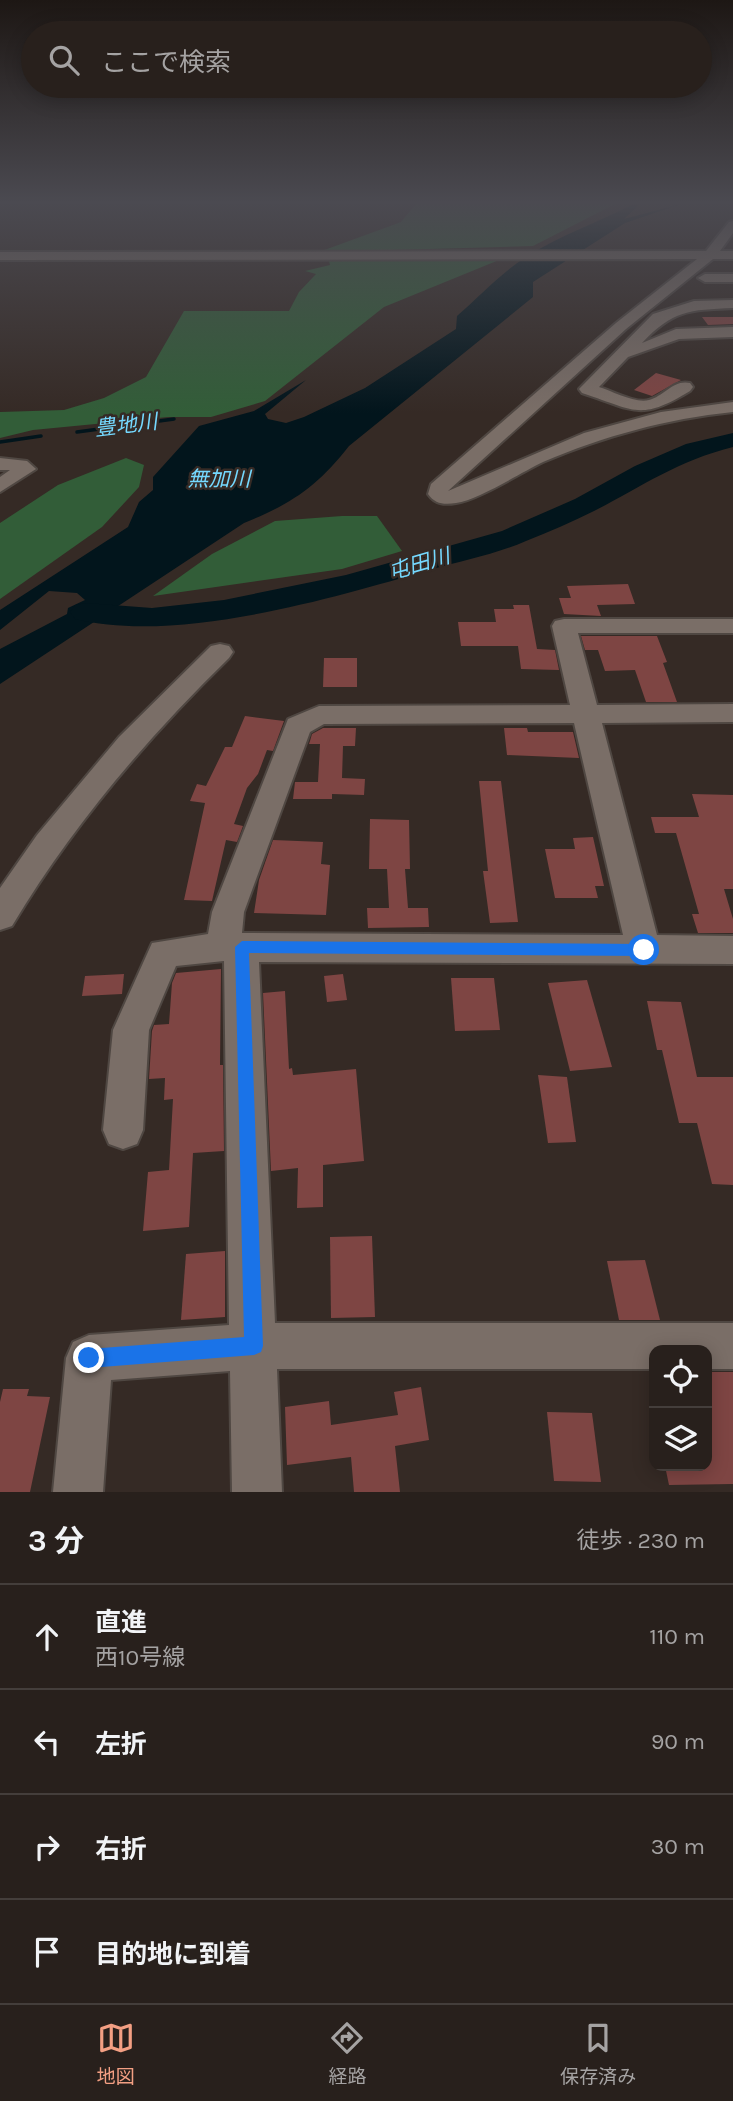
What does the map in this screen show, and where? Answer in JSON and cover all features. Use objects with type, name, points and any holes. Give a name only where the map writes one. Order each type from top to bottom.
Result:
[{"type":"street","points":[[683,274],[438,488],[438,494],[443,498],[456,497],[572,445],[629,423],[676,413],[733,407]]},
{"type":"street","points":[[705,278],[708,274]]},
{"type":"street","points":[[705,278],[733,278]]},
{"type":"street","points":[[705,278],[725,304]]},
{"type":"street","points":[[684,387],[654,404],[641,406],[588,389],[658,317],[678,308],[725,304]]},
{"type":"street","points":[[651,325],[659,331],[676,334],[733,332]]},
{"type":"street","points":[[618,359],[676,334]]},
{"type":"street","points":[[0,464],[20,465],[26,469],[0,486]]},
{"type":"street","points":[[644,950],[564,626],[733,626]]},
{"type":"street","points":[[0,916],[29,866],[104,770],[170,699],[220,652]]},
{"type":"street","points":[[257,1492],[254,1346],[228,912],[298,726],[320,715],[733,713]]},
{"type":"street","points":[[123,1130],[131,1030],[164,953],[232,947],[733,950]]},
{"type":"street","points":[[78,1492],[89,1358],[254,1346],[733,1346]]},
{"type":"green space","points":[[316,274],[466,274],[384,307],[265,401],[211,417],[168,417],[33,430],[0,438],[0,412],[64,410],[104,398],[146,377],[184,311],[289,311],[299,292]]},
{"type":"green space","points":[[126,458],[144,465],[139,487],[102,527],[0,599],[0,523],[58,485]]},
{"type":"green space","points":[[377,516],[402,551],[342,569],[153,596],[212,554],[275,521]]},
{"type":"water","name":"無加川","points":[[504,274],[546,274],[533,282],[533,297],[349,446],[326,473],[302,493],[276,509],[244,523],[0,684],[0,649],[67,614],[68,608],[85,600],[77,593],[49,591],[0,630],[0,610],[128,527],[139,502],[153,490],[153,477],[199,426],[254,411],[306,380],[265,414],[268,419],[286,423],[365,388],[456,329],[457,316]]},
{"type":"building","points":[[702,317],[733,317],[733,324],[708,325]]},
{"type":"building","points":[[656,373],[681,380],[652,396],[634,390]]},
{"type":"building","points":[[628,584],[635,604],[597,605],[601,616],[564,614],[559,598],[571,598],[567,586]]},
{"type":"building","points":[[513,605],[529,605],[537,649],[555,650],[559,670],[521,669],[518,646],[461,646],[458,622],[496,622],[494,609],[514,609]]},
{"type":"building","points":[[581,636],[657,636],[677,702],[646,702],[635,670],[605,671],[598,650],[585,650]]},
{"type":"building","points":[[324,658],[357,658],[357,687],[323,687]]},
{"type":"building","points":[[245,716],[284,721],[273,751],[267,750],[258,774],[247,788],[234,824],[243,826],[237,842],[226,840],[212,901],[184,900],[205,803],[190,801],[197,784],[206,786],[225,747],[232,747]]},
{"type":"building","points":[[323,728],[356,728],[355,746],[343,746],[342,778],[365,779],[364,795],[332,794],[332,799],[293,799],[295,782],[318,782],[320,744],[309,744],[312,734]]},
{"type":"building","points":[[504,728],[527,728],[528,732],[573,732],[579,758],[507,755]]},
{"type":"building","points":[[479,781],[501,781],[518,922],[490,923],[483,871],[488,871]]},
{"type":"building","points":[[692,794],[733,795],[733,889],[724,889],[733,919],[733,933],[698,933],[692,914],[699,914],[676,833],[655,833],[651,817],[699,817]]},
{"type":"building","points":[[370,819],[409,820],[410,869],[405,869],[408,908],[428,908],[429,927],[368,928],[367,908],[389,908],[387,869],[369,869]]},
{"type":"building","points":[[593,837],[604,886],[595,886],[598,898],[555,898],[545,849],[575,849],[573,838]]},
{"type":"building","points":[[273,840],[323,842],[321,864],[330,865],[326,915],[254,913],[259,880]]},
{"type":"building","points":[[221,969],[220,1065],[223,1065],[224,1151],[193,1153],[189,1227],[143,1231],[148,1172],[169,1170],[173,1099],[164,1100],[165,1078],[149,1079],[152,1031],[154,1025],[169,1024],[172,983],[176,973]]},
{"type":"building","points":[[124,974],[122,994],[82,996],[85,976]]},
{"type":"building","points":[[343,974],[347,1000],[327,1002],[324,976]]},
{"type":"building","points":[[451,978],[494,978],[500,1030],[455,1031]]},
{"type":"building","points":[[587,980],[612,1067],[570,1071],[548,983]]},
{"type":"building","points":[[285,991],[289,1069],[292,1068],[293,1075],[356,1069],[364,1161],[323,1165],[323,1207],[297,1208],[298,1168],[271,1171],[263,993]]},
{"type":"building","points":[[647,1001],[681,1002],[697,1077],[733,1077],[733,1185],[712,1184],[697,1123],[679,1123],[662,1050],[657,1050]]},
{"type":"building","points":[[538,1075],[567,1077],[576,1142],[548,1143]]},
{"type":"building","points":[[372,1236],[375,1317],[331,1318],[330,1237]]},
{"type":"building","points":[[225,1251],[225,1317],[181,1320],[186,1254]]},
{"type":"building","points":[[645,1260],[660,1320],[619,1320],[607,1261]]},
{"type":"building","points":[[712,1372],[733,1372],[733,1484],[669,1485],[666,1471],[712,1471]]},
{"type":"building","points":[[421,1387],[429,1440],[395,1446],[400,1492],[354,1492],[351,1457],[287,1465],[285,1407],[329,1401],[331,1425],[398,1415],[394,1392]]},
{"type":"building","points":[[3,1389],[29,1389],[27,1396],[50,1397],[30,1492],[0,1492],[0,1402]]},
{"type":"building","points":[[547,1412],[592,1413],[601,1482],[554,1481]]},
{"type":"waterway","name":"豊地川","points":[[77,432],[174,419]]},
{"type":"waterway","name":"豊地川","points":[[0,442],[41,436]]},
{"type":"waterway","name":"屯田川","points":[[86,612],[152,618],[224,609],[351,583],[512,537],[585,505],[644,471],[695,449],[733,440]]},
{"type":"route","points":[[89,1358],[254,1346],[242,947],[644,950]]}]
